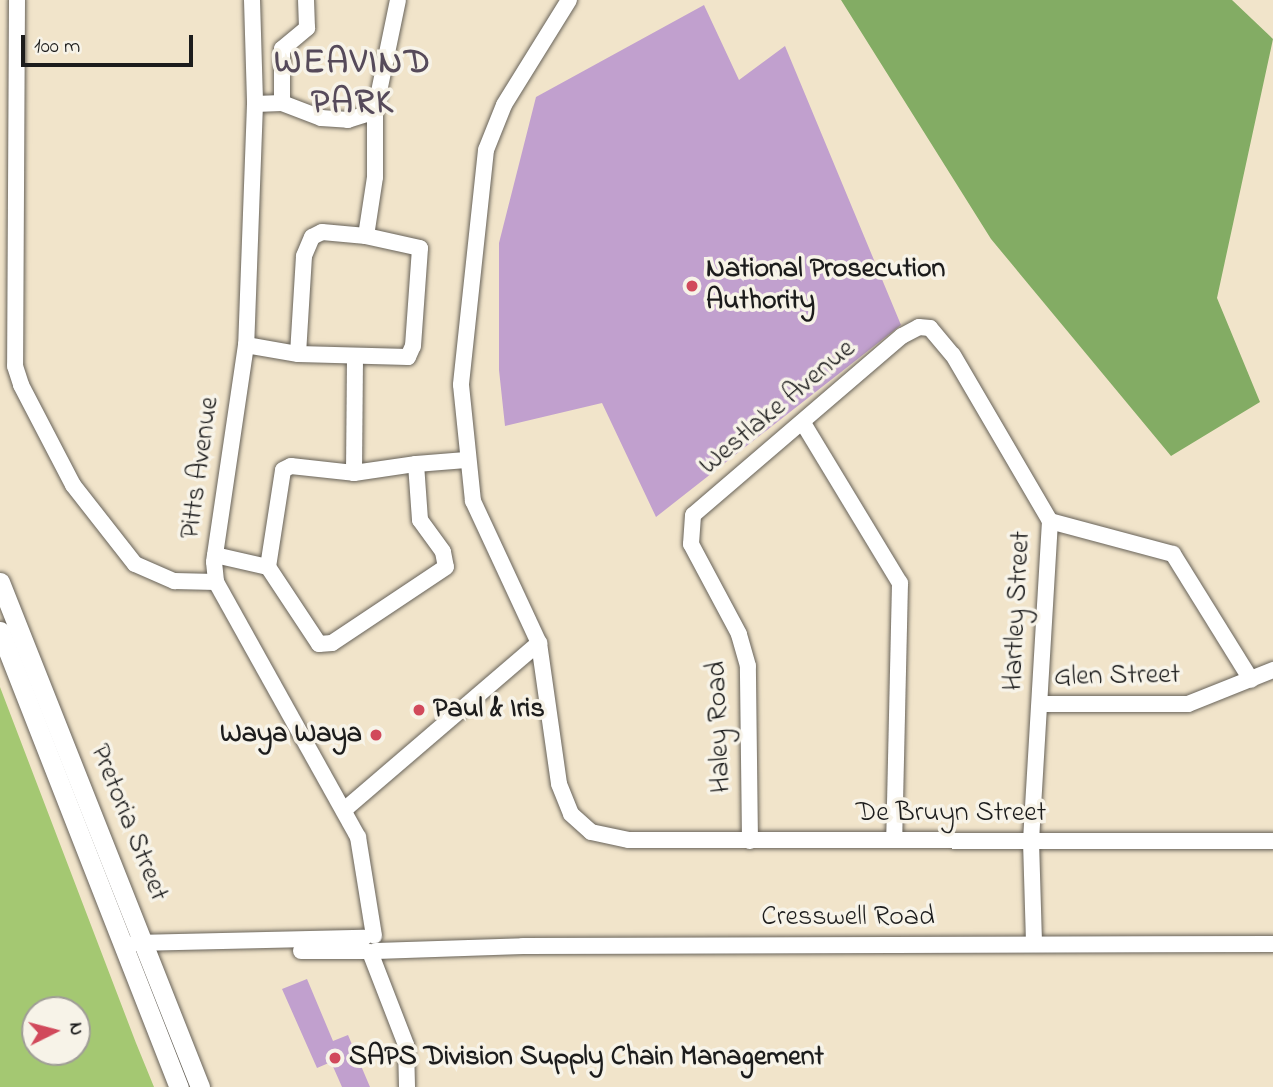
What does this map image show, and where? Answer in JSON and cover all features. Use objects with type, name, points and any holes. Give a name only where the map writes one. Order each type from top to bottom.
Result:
[{"type":"main road","name":"Pretoria Street","points":[[0,582],[149,948],[200,1087]]},
{"type":"main road","name":"Pretoria Street","points":[[0,631],[178,1087]]},
{"type":"street","points":[[17,0],[15,366],[21,385],[73,485],[135,564],[174,581],[216,582]]},
{"type":"street","name":"Pitts Avenue","points":[[252,0],[255,104],[246,345],[215,555],[216,582],[344,810],[363,852],[372,906],[370,943]]},
{"type":"street","points":[[282,103],[282,49],[307,29],[306,0]]},
{"type":"street","points":[[366,236],[374,177],[375,111],[398,0]]},
{"type":"street","name":"De Bruyn Street","points":[[569,0],[504,105],[486,150],[463,340],[466,460],[473,501],[539,643],[562,797],[571,814],[591,832],[629,839],[1273,841]]},
{"type":"street","points":[[255,104],[282,103],[321,118],[348,121],[375,111]]},
{"type":"street","points":[[246,345],[299,354],[405,357],[414,346],[422,252],[409,242],[366,236],[322,233],[308,242],[299,354]]},
{"type":"street","name":"Westlake Avenue","points":[[706,504],[902,336],[919,327]]},
{"type":"street","name":"Hartley Street","points":[[919,327],[930,328],[944,341],[1050,522],[1031,841],[1034,943]]},
{"type":"street","points":[[354,473],[355,356]]},
{"type":"street","points":[[803,423],[900,583],[894,839]]},
{"type":"street","points":[[415,464],[420,520],[447,562],[437,577],[327,646],[319,644],[268,567],[283,470],[290,466],[354,473],[415,464],[466,460]]},
{"type":"street","name":"Haley Road","points":[[706,504],[692,515],[691,544],[739,634],[748,666],[750,841]]},
{"type":"street","points":[[1050,522],[1173,554],[1251,680]]},
{"type":"street","points":[[215,555],[268,567]]},
{"type":"street","points":[[344,810],[539,643]]},
{"type":"street","name":"Glen Street","points":[[1040,704],[1188,704],[1273,670]]},
{"type":"street","points":[[370,943],[406,1045],[407,1087]]},
{"type":"street","name":"Cresswell Road","points":[[124,949],[370,943],[422,948],[1034,943],[1273,944]]},
{"type":"green space","points":[[841,0],[1232,0],[1273,39],[1217,298],[1260,402],[1171,456],[991,239]]},
{"type":"green space","points":[[0,687],[136,1043],[154,1087],[0,1087]]},
{"type":"building","name":"National Prosecution Authority","points":[[704,5],[739,80],[785,46],[901,325],[656,517],[602,403],[505,426],[499,370],[499,243],[536,97]]},
{"type":"building","points":[[307,979],[333,1041],[348,1035],[370,1087],[342,1087],[331,1062],[317,1068],[282,989]]},
{"type":"place","name":"National Prosecution Authority","points":[[692,286]]},
{"type":"place","name":"Paul & Iris","points":[[419,710]]},
{"type":"place","name":"Waya Waya","points":[[376,735]]},
{"type":"place","name":"SAPS Division Supply Chain Management","points":[[335,1058]]},
{"type":"district","name":"WEAVIND PARK","points":[[353,84]]}]
